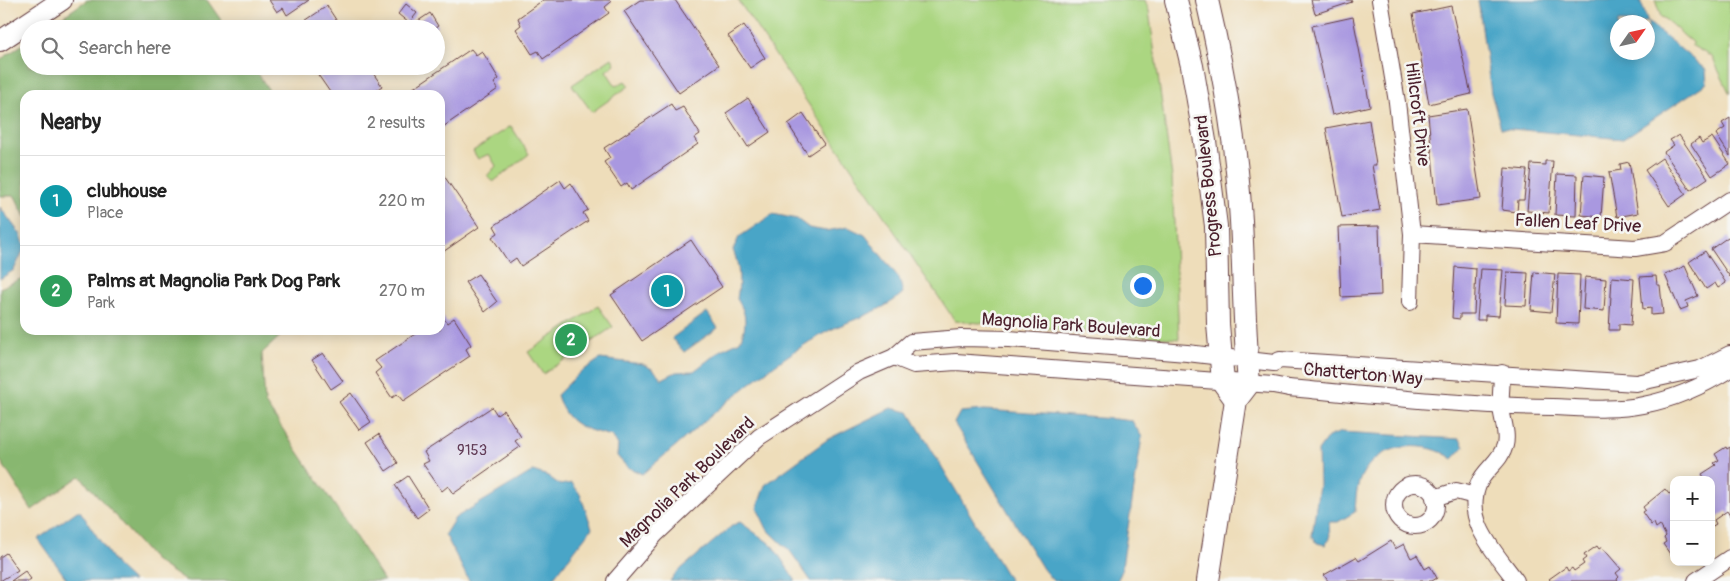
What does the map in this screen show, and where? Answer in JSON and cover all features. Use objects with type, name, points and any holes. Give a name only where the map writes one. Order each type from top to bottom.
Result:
[{"type":"main road","name":"Progress Boulevard","points":[[1176,0],[1192,66],[1216,226],[1218,324],[1223,382]]},
{"type":"main road","name":"Progress Boulevard","points":[[1207,0],[1220,57],[1234,136],[1241,220],[1247,360],[1208,581]]},
{"type":"main road","points":[[1223,382],[1243,391]]},
{"type":"street","points":[[32,20],[62,0]]},
{"type":"street","name":"Hillcroft Drive","points":[[1380,0],[1397,102],[1412,234],[1410,302]]},
{"type":"street","points":[[0,41],[20,28]]},
{"type":"street","name":"Fallen Leaf Drive","points":[[1412,234],[1635,248],[1652,247],[1665,243],[1730,200]]},
{"type":"street","name":"Magnolia Park Boulevard","points":[[616,581],[655,535],[759,437],[859,372],[894,357],[911,342],[960,338],[1221,356],[1247,360]]},
{"type":"street","name":"Chatterton Way","points":[[1247,360],[1274,363],[1280,360],[1502,373],[1636,383],[1700,369],[1730,354]]},
{"type":"street","points":[[894,357],[914,365],[956,362],[1223,382]]},
{"type":"street","name":"Chatterton Way","points":[[1243,391],[1500,406],[1614,410],[1645,405],[1677,396],[1709,382],[1730,369]]},
{"type":"street","points":[[1502,373],[1500,406],[1506,443],[1497,462],[1479,482],[1475,496],[1474,517],[1482,534],[1516,581]]},
{"type":"street","points":[[1434,498],[1456,491],[1475,496]]},
{"type":"street","points":[[1696,581],[1730,558]]},
{"type":"green space","points":[[87,0],[207,0],[221,20],[58,20]]},
{"type":"green space","points":[[738,0],[1145,0],[1149,11],[1172,177],[1179,339],[955,321]]},
{"type":"green space","points":[[1655,0],[1730,0],[1730,94],[1712,57],[1691,45],[1693,43],[1661,17]]},
{"type":"green space","points":[[20,46],[20,75],[259,75],[269,90],[20,90],[20,206],[15,196],[0,196],[0,60]]},
{"type":"green space","points":[[612,58],[615,64],[606,71],[616,86],[625,81],[629,86],[592,112],[572,85]]},
{"type":"green space","points":[[511,126],[529,154],[493,182],[487,176],[496,166],[489,154],[478,159],[473,151]]},
{"type":"green space","points":[[20,279],[20,335],[282,335],[262,353],[265,403],[384,581],[185,581],[154,560],[80,476],[32,510],[0,460],[0,288]]},
{"type":"green space","points":[[598,306],[613,327],[543,374],[528,352]]},
{"type":"water","points":[[1478,0],[1640,0],[1645,15],[1610,15],[1610,60],[1655,60],[1655,28],[1706,70],[1707,83],[1623,139],[1501,128],[1491,93]]},
{"type":"water","points":[[0,207],[20,234],[20,257],[14,270],[0,279]]},
{"type":"water","points":[[773,214],[797,219],[809,228],[826,231],[848,227],[865,235],[899,278],[903,293],[874,312],[829,330],[795,351],[750,384],[642,474],[627,467],[617,456],[618,445],[612,436],[585,428],[571,420],[565,414],[557,395],[578,374],[600,359],[643,364],[654,370],[662,379],[676,372],[694,371],[721,350],[740,341],[745,320],[743,310],[737,299],[739,274],[733,250],[739,237]]},
{"type":"water","points":[[707,312],[718,328],[684,352],[672,338]]},
{"type":"water","points":[[891,408],[909,412],[1010,581],[811,581],[790,551],[767,529],[757,508],[765,485],[828,439]]},
{"type":"water","points":[[985,410],[1132,421],[1142,437],[1121,573],[1117,581],[1053,581],[1043,569],[954,423],[960,412]]},
{"type":"water","points":[[1341,432],[1460,439],[1464,447],[1453,459],[1431,449],[1406,447],[1394,449],[1373,461],[1365,470],[1360,480],[1355,512],[1338,522],[1329,522],[1330,539],[1325,545],[1317,543],[1312,535],[1319,485],[1318,451],[1328,437]]},
{"type":"water","points":[[533,471],[548,476],[560,485],[572,483],[580,494],[592,528],[551,581],[469,581],[445,534],[455,518]]},
{"type":"water","points":[[77,511],[80,511],[117,566],[133,581],[68,581],[38,539]]},
{"type":"water","points":[[740,522],[772,545],[796,581],[670,581],[675,574],[733,525]]},
{"type":"building","points":[[269,0],[309,0],[287,15],[283,8],[277,12]]},
{"type":"building","points":[[543,0],[610,0],[611,2],[605,7],[609,13],[543,59],[538,51],[532,54],[516,29],[521,25],[518,18]]},
{"type":"building","points":[[640,0],[675,0],[719,65],[679,93],[624,11]]},
{"type":"building","points":[[1311,0],[1351,0],[1352,2],[1315,14]]},
{"type":"building","points":[[406,4],[417,13],[411,20],[405,20],[398,14]]},
{"type":"building","points":[[327,6],[336,20],[306,20]]},
{"type":"building","points":[[1451,6],[1471,94],[1429,104],[1413,14]]},
{"type":"building","points":[[430,13],[434,20],[420,20]]},
{"type":"building","points":[[1353,17],[1370,106],[1332,115],[1312,26]]},
{"type":"building","points":[[744,25],[765,58],[750,68],[728,36]]},
{"type":"building","points":[[471,49],[476,55],[482,51],[499,79],[494,83],[498,89],[445,126],[445,90],[410,90],[433,75],[445,75],[445,67]]},
{"type":"building","points":[[318,75],[374,75],[382,86],[376,90],[329,90]]},
{"type":"building","points":[[748,98],[770,132],[748,147],[726,113]]},
{"type":"building","points":[[671,104],[675,111],[683,107],[700,134],[694,138],[698,144],[631,190],[627,183],[621,187],[604,162],[610,158],[604,148]]},
{"type":"building","points":[[1467,109],[1481,199],[1437,205],[1428,115]]},
{"type":"building","points":[[803,113],[824,144],[808,155],[788,124]]},
{"type":"building","points":[[1730,118],[1730,156],[1716,134],[1725,128],[1722,123]]},
{"type":"building","points":[[1369,120],[1376,165],[1372,165],[1380,210],[1342,217],[1326,128]]},
{"type":"building","points":[[1679,135],[1708,178],[1690,190],[1664,152],[1674,145],[1670,140]]},
{"type":"building","points":[[1712,137],[1730,164],[1712,176],[1691,144],[1699,138],[1702,143]]},
{"type":"building","points":[[1662,158],[1686,194],[1669,206],[1645,170]]},
{"type":"building","points":[[1545,161],[1553,161],[1549,213],[1527,211],[1531,164],[1545,165]]},
{"type":"building","points":[[1629,162],[1638,213],[1617,217],[1609,172],[1621,170],[1620,164]]},
{"type":"building","points":[[1505,168],[1527,170],[1524,200],[1518,200],[1517,212],[1502,210]]},
{"type":"building","points":[[1557,174],[1577,175],[1576,216],[1555,215]]},
{"type":"building","points":[[1584,175],[1604,177],[1601,217],[1581,215]]},
{"type":"building","points":[[445,177],[479,227],[445,251]]},
{"type":"building","points":[[560,180],[565,188],[571,183],[588,210],[583,213],[588,221],[521,266],[516,258],[509,263],[492,237],[498,233],[494,226]]},
{"type":"building","points":[[1379,226],[1381,295],[1341,297],[1338,227]]},
{"type":"building","points":[[1728,237],[1730,239],[1730,277],[1711,249]]},
{"type":"building","points":[[691,240],[722,287],[642,341],[611,295]]},
{"type":"building","points":[[1705,251],[1726,283],[1718,288],[1715,283],[1706,289],[1689,262]]},
{"type":"building","points":[[1685,266],[1698,296],[1686,301],[1688,307],[1680,310],[1665,275]]},
{"type":"building","points":[[1455,267],[1476,269],[1474,314],[1460,314],[1460,319],[1452,318]]},
{"type":"building","points":[[1481,269],[1503,270],[1499,316],[1485,315],[1485,320],[1477,320]]},
{"type":"building","points":[[1507,272],[1528,273],[1526,306],[1505,305]]},
{"type":"building","points":[[1534,272],[1555,274],[1551,312],[1531,310]]},
{"type":"building","points":[[478,274],[497,302],[485,312],[465,282]]},
{"type":"building","points":[[1558,274],[1580,275],[1578,324],[1556,323]]},
{"type":"building","points":[[1656,276],[1657,285],[1660,285],[1663,314],[1651,315],[1651,308],[1643,309],[1640,277]]},
{"type":"building","points":[[1585,277],[1606,279],[1604,311],[1583,309]]},
{"type":"building","points":[[1612,277],[1634,279],[1631,325],[1619,324],[1619,330],[1609,330]]},
{"type":"building","points":[[454,318],[471,345],[466,349],[470,356],[403,401],[397,394],[392,398],[375,373],[381,368],[375,361],[414,335],[445,335],[445,320],[447,323]]},
{"type":"building","points":[[323,353],[343,381],[331,389],[312,360]]},
{"type":"building","points":[[351,393],[371,422],[359,430],[339,402]]},
{"type":"building","points":[[492,407],[497,415],[504,410],[521,437],[515,441],[520,447],[453,494],[448,486],[442,491],[423,464],[429,461],[424,452]]},
{"type":"building","points":[[379,434],[398,463],[386,471],[367,442]]},
{"type":"building","points":[[1726,447],[1727,449],[1730,447],[1730,516],[1727,511],[1715,519],[1715,476],[1703,476],[1702,474],[1716,465],[1714,463],[1719,460],[1715,454]]},
{"type":"building","points":[[408,476],[429,509],[417,518],[395,485]]},
{"type":"building","points":[[1665,489],[1670,493],[1670,554],[1663,544],[1666,542],[1664,538],[1666,536],[1660,525],[1656,528],[1654,523],[1651,525],[1642,512],[1645,510],[1643,507]]},
{"type":"building","points":[[1391,541],[1395,549],[1404,544],[1411,558],[1417,555],[1425,569],[1430,566],[1437,578],[1432,581],[1328,581],[1324,575],[1356,557],[1359,561]]},
{"type":"building","points":[[1597,546],[1599,549],[1602,547],[1621,569],[1616,573],[1619,577],[1618,581],[1551,581],[1549,579],[1566,567],[1568,571],[1572,568],[1574,571],[1584,564],[1582,561],[1586,558],[1584,555]]},
{"type":"building","points":[[6,553],[18,570],[0,581],[0,557]]},
{"type":"building","points":[[25,571],[31,579],[28,581],[11,581]]},
{"type":"place","name":"clubhouse","points":[[667,291]]},
{"type":"place","name":"Palms at Magnolia Park Dog Park","points":[[571,340]]}]
